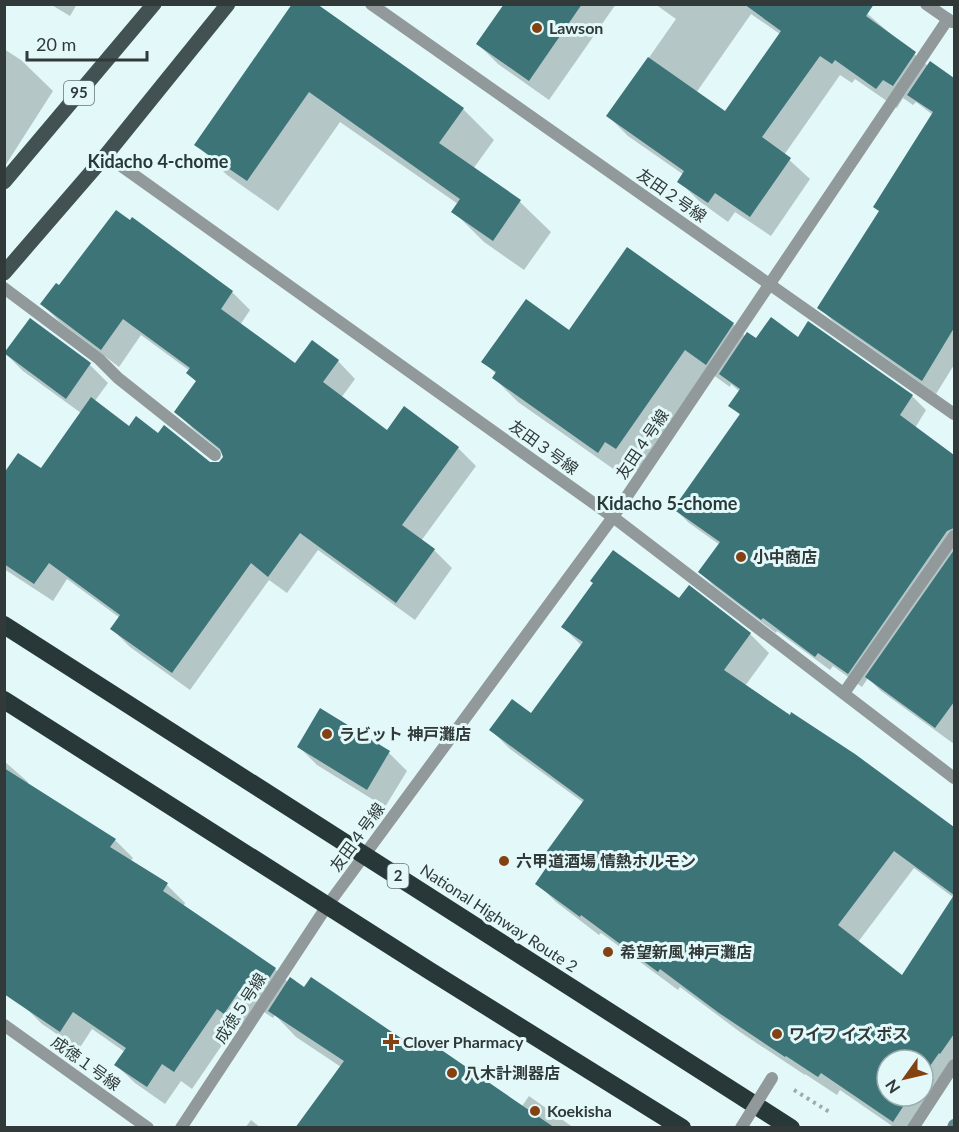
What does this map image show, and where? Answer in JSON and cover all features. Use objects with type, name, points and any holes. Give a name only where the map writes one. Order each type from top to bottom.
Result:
[{"type":"highway","name":"National Highway Route 2","points":[[4,625],[791,1128]]},
{"type":"highway","points":[[4,699],[327,906],[682,1128]]},
{"type":"main road","name":"95","points":[[4,182],[154,4]]},
{"type":"main road","points":[[4,273],[106,155],[228,4]]},
{"type":"street","name":"友田２号線","points":[[371,4],[954,414]]},
{"type":"street","points":[[926,4],[951,21]]},
{"type":"street","name":"友田４号線","points":[[327,906],[613,516],[951,21]]},
{"type":"street","name":"友田３号線","points":[[106,155],[613,516],[954,778]]},
{"type":"street","points":[[4,288],[99,359],[118,378],[215,455]]},
{"type":"street","points":[[844,693],[954,536]]},
{"type":"street","name":"成徳５号線","points":[[181,1128],[327,906]]},
{"type":"street","name":"成徳１号線","points":[[4,1025],[148,1128]]},
{"type":"street","points":[[913,1128],[954,1065]]},
{"type":"street","points":[[741,1128],[772,1078]]},
{"type":"path","points":[[772,1078],[831,1113]]},
{"type":"building","points":[[292,4],[317,4],[464,108],[439,143],[521,200],[493,241],[451,212],[460,199],[309,92],[247,181],[194,145]]},
{"type":"building","points":[[504,4],[582,4],[529,81],[476,44]]},
{"type":"building","points":[[744,4],[874,4],[866,16],[916,52],[893,86],[883,80],[876,89],[835,60],[832,64],[820,56],[762,137],[791,158],[750,217],[715,193],[708,203],[677,182],[684,171],[606,116],[648,57],[725,111],[781,31]]},
{"type":"building","points":[[930,61],[954,78],[954,328],[922,381],[817,308],[879,211],[873,207],[933,112],[907,95]]},
{"type":"building","points":[[116,210],[130,220],[132,217],[233,291],[221,309],[295,363],[312,340],[339,360],[323,382],[387,430],[404,406],[459,447],[402,525],[435,549],[396,603],[300,533],[268,577],[251,563],[172,673],[110,629],[120,615],[49,563],[34,584],[4,564],[4,473],[18,453],[41,468],[91,397],[129,426],[136,416],[158,433],[164,425],[210,462],[219,462],[223,457],[220,449],[174,412],[196,381],[186,373],[190,368],[123,319],[101,350],[40,304],[56,283],[59,285]]},
{"type":"building","points":[[627,247],[734,323],[706,365],[685,350],[616,449],[605,442],[598,453],[492,378],[496,372],[481,362],[526,299],[569,330]]},
{"type":"building","points":[[771,317],[798,337],[808,321],[913,395],[900,415],[954,455],[954,528],[947,531],[848,674],[818,653],[815,657],[763,618],[761,620],[698,572],[720,542],[673,509],[740,414],[728,406],[740,389],[719,374],[747,332],[756,338]]},
{"type":"building","points":[[30,318],[91,363],[66,399],[4,353]]},
{"type":"building","points":[[613,550],[679,598],[689,585],[751,633],[724,670],[790,715],[791,712],[855,754],[954,827],[954,895],[954,1034],[935,1059],[935,1048],[875,1048],[875,1108],[902,1108],[893,1122],[821,1073],[818,1077],[785,1057],[719,1013],[660,969],[658,972],[535,884],[548,865],[541,859],[584,800],[489,730],[512,699],[531,713],[583,642],[561,627],[593,583],[590,581]],"holes":[[[894,851],[954,895],[902,975],[838,925]]]},
{"type":"building","points":[[954,550],[954,702],[935,728],[865,677]]},
{"type":"building","points":[[320,708],[390,751],[367,790],[297,747]]},
{"type":"building","points":[[4,768],[116,839],[110,847],[168,883],[163,891],[276,968],[254,1001],[239,991],[224,1014],[217,1009],[174,1072],[162,1064],[147,1087],[114,1065],[126,1048],[73,1012],[60,1032],[4,994]]},
{"type":"building","points":[[290,977],[304,987],[311,977],[417,1049],[424,1038],[555,1128],[295,1128],[344,1061],[268,1011]]},
{"type":"place","name":"Lawson","points":[[537,28]]},
{"type":"place","name":"小中商店","points":[[741,557]]},
{"type":"place","name":"ラビット 神戸灘店","points":[[327,734]]},
{"type":"place","name":"六甲道酒場 情熱ホルモン","points":[[504,861]]},
{"type":"place","name":"希望新風 神戸灘店","points":[[608,952]]},
{"type":"place","name":"ワイフ イズ ボス","points":[[777,1034]]},
{"type":"place","name":"Clover Pharmacy","points":[[391,1042]]},
{"type":"place","name":"八木計測器店","points":[[452,1073]]},
{"type":"place","name":"Koekisha","points":[[535,1111]]},
{"type":"district","name":"Kidacho 4-chome","points":[[158,162]]},
{"type":"district","name":"Kidacho 5-chome","points":[[667,504]]}]
